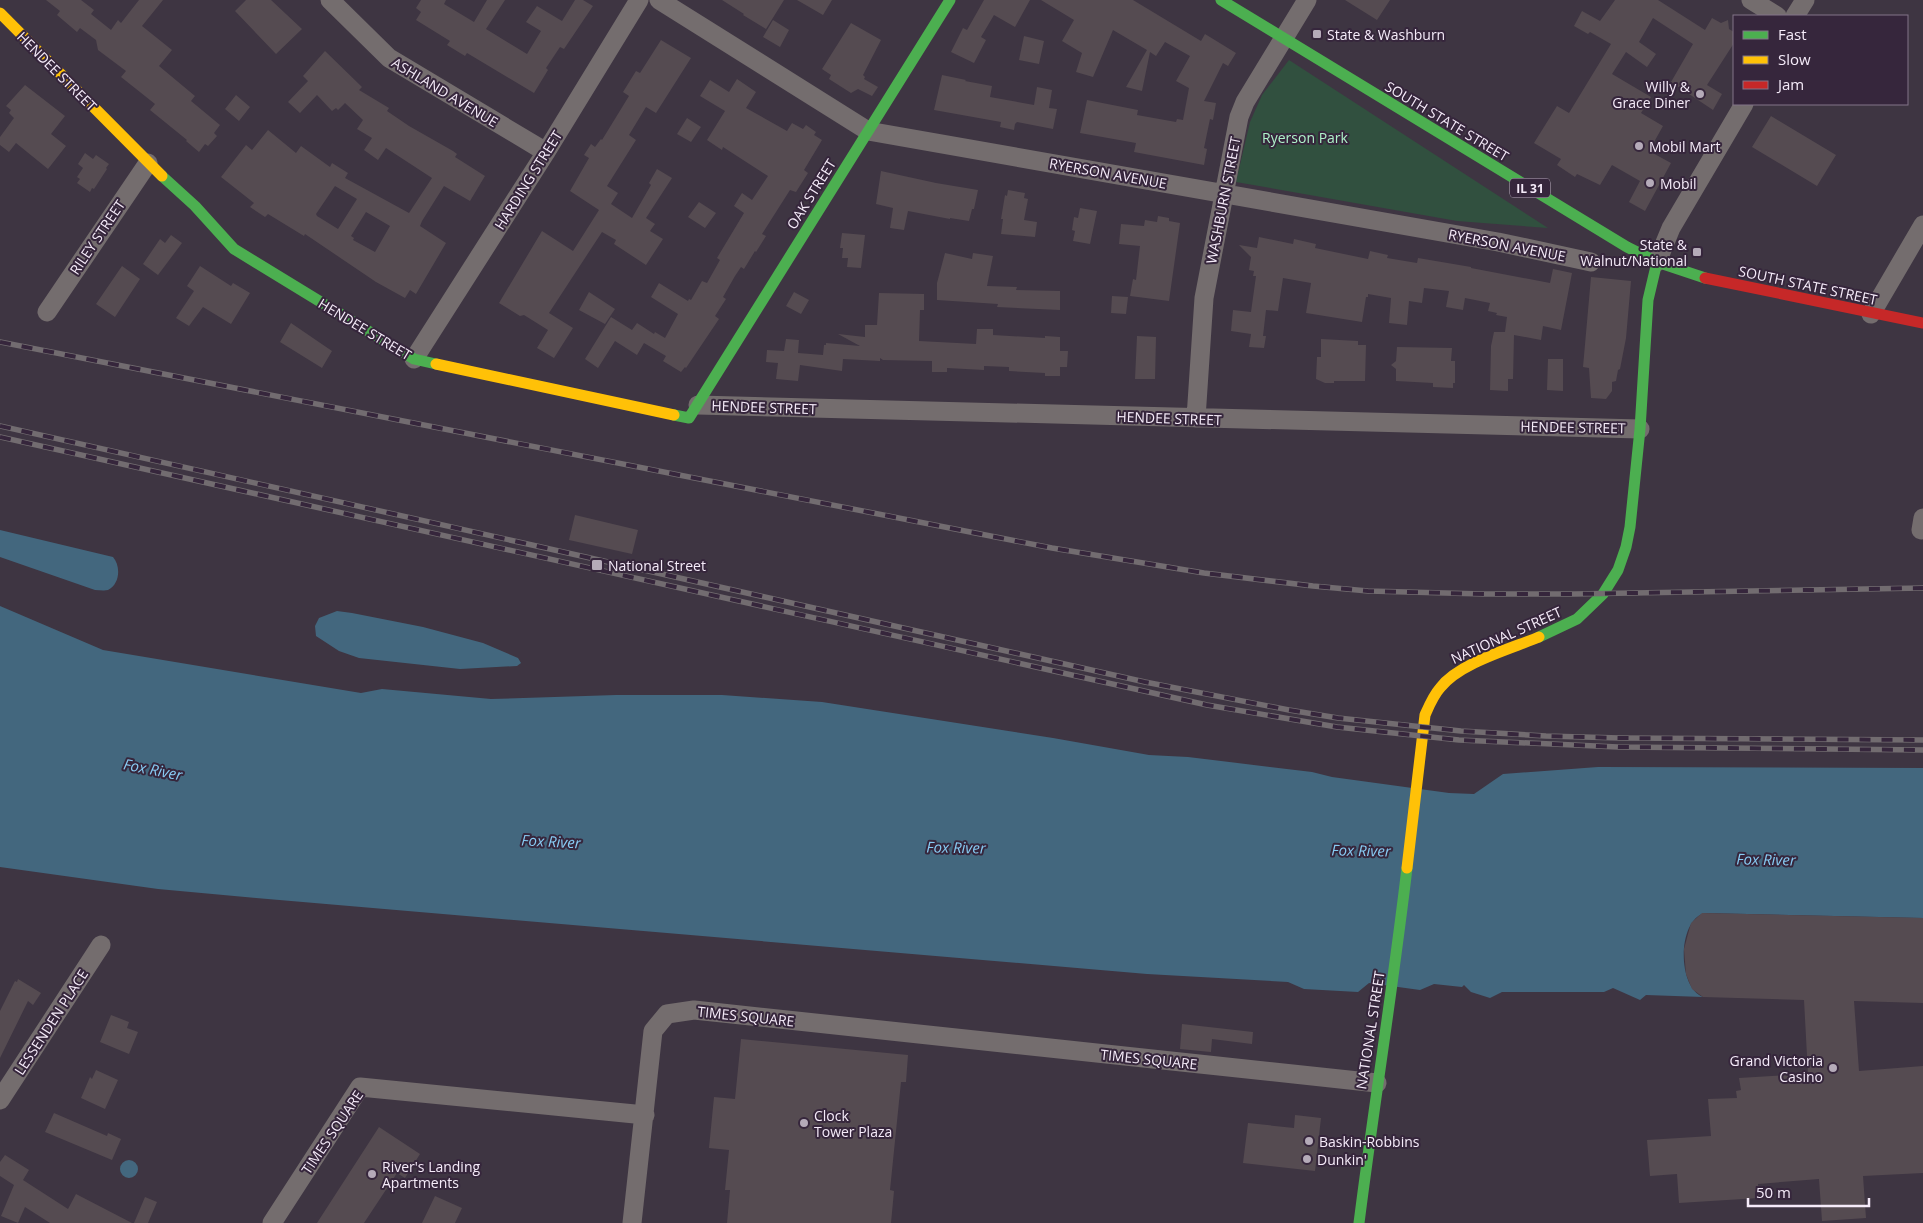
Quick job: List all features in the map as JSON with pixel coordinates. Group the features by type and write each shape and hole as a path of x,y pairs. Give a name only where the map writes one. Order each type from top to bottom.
{"street":[{"name":"ASHLAND AVENUE","path":"330,0 389,58 546,152"},
{"name":"HARDING STREET","path":"414,359 546,152 639,0"},
{"name":"RYERSON AVENUE","path":"659,0 868,131 1498,242 1591,262"},
{"name":"OAK STREET","path":"698,405 950,0"},
{"name":"SOUTH STATE STREET","path":"1221,0 1627,247 1657,262 1701,277 1871,314 1923,323"},
{"name":"WASHBURN STREET","path":"1196,418 1204,298 1239,117 1245,102 1307,0"},
{"path":"1751,0 1775,15"},
{"path":"1796,15 1805,0"},
{"name":"HENDEE STREET","path":"0,13 148,163 195,206 234,249 414,359 690,418 698,405 1640,429"},
{"path":"1657,262 1671,228 1743,105"},
{"name":"RILEY STREET","path":"47,312 148,163"},
{"path":"1871,314 1923,225"},
{"name":"NATIONAL STREET","path":"1359,1223 1377,1083 1392,993 1425,715 1435,692 1448,678 1462,668 1563,627 1577,619 1603,594 1611,583 1620,564 1630,527 1640,429 1648,300 1657,262"},
{"name":"LESSENDEN PLACE","path":"0,1100 101,945"},
{"name":"TIMES SQUARE","path":"272,1223 360,1087 645,1115 653,1031 667,1014 694,1010 1377,1083"},
{"path":"632,1223 645,1115"}],"green space":[{"name":"Ryerson Park","path":"1289,60 1548,228 1457,221 1236,182 1250,122 1262,95"}],"water":[{"path":"0,530 113,557 118,570 115,584 108,590 95,590 0,557"},
{"name":"Fox River","path":"0,606 103,650 361,693 382,689 491,699 616,695 722,695 822,702 1149,755 1188,757 1312,772 1332,777 1449,793 1474,794 1503,774 1598,767 1923,768 1923,918 1705,913 1696,918 1689,928 1685,940 1684,954 1688,981 1694,991 1703,997 1646,995 1640,1000 1613,988 1604,992 1502,992 1490,998 1471,992 1464,985 1462,987 1434,984 1420,990 1369,983 1358,992 1304,989 1288,982 1147,974 158,889 0,867"},
{"path":"337,611 423,627 483,643 518,658 521,663 517,666 460,669 359,658 339,651 316,636 315,626 319,618"},
{"path":"129,1160 135,1163 138,1169 135,1175 129,1178 123,1175 120,1169 123,1163"}],"building":[{"path":"46,0 81,0 94,10 91,14 111,30 118,20 121,23 139,0 163,0 142,26 172,50 159,66 195,96 191,101 220,125 214,133 217,136 208,146 205,144 199,152 150,110 155,104 121,77 126,71 98,50 96,40 80,28 77,32 57,15 60,11"},
{"path":"246,0 271,0 302,29 276,54 235,11"},
{"path":"421,0 446,0 444,4 474,22 487,0 505,0 486,29 527,54 541,31 526,22 537,6 562,21 575,0 583,0 593,6 564,49 560,47 546,68 548,70 534,93 467,53 465,56 447,45 450,41 416,20 421,12 416,8"},
{"path":"722,0 784,0 766,29"},
{"path":"797,0 832,0 823,15"},
{"path":"984,0 1030,0 1015,27 994,15 981,37 986,40 974,63 951,52 963,28 967,30"},
{"path":"1041,0 1133,0 1201,41 1205,34 1236,53 1228,66 1223,63 1204,101 1216,103 1213,120 1210,119 1204,148 1207,149 1204,165 1134,152 1136,143 1080,133 1087,100 1138,110 1137,115 1176,122 1177,119 1183,120 1189,88 1176,81 1190,56 1165,42 1156,56 1150,52 1142,91 1126,87 1147,50 1113,30 1093,77 1076,72 1082,53 1062,41 1074,20"},
{"path":"1345,0 1390,0 1377,20"},
{"path":"1615,0 1658,0 1705,30 1712,18 1721,23 1728,20 1729,29 1733,31 1733,45 1707,85 1722,94 1713,110 1671,82 1693,44 1653,18 1639,42 1656,54 1647,67 1626,52 1612,74 1651,97 1641,113 1663,126 1649,151 1671,163 1645,211 1629,202 1640,181 1612,165 1600,185 1577,174 1575,177 1557,165 1561,159 1534,143 1557,106 1569,113 1611,44 1590,32 1588,34 1574,26 1582,11 1600,21"},
{"path":"773,20 789,30 780,47 763,37"},
{"path":"851,23 881,40 863,75 864,79 878,87 872,96 858,89 851,93 829,79 831,75 822,69"},
{"path":"1024,36 1044,41 1039,64 1019,60"},
{"path":"661,40 691,58 656,113 646,107 629,135 636,140 607,186 618,193 611,204 632,218 651,185 649,183 657,169 672,178 646,218 655,224 650,231 663,239 646,265 614,244 616,240 602,232 549,313 573,328 554,358 537,348 548,330 524,315 520,316 499,303 542,231 573,251 599,210 570,191 589,158 584,155 591,144 595,147 602,140 629,96 623,92 636,71 640,73"},
{"path":"325,51 362,87 359,90 389,108 387,111 409,126 453,151 457,154 455,157 485,176 470,201 444,186 422,221 420,226 446,243 416,294 410,290 405,298 376,282 305,234 304,236 268,214 265,217 250,207 254,203 221,177 246,145 252,150 268,130 296,153 301,146 330,167 332,163 348,173 345,178 409,213 432,178 386,148 378,160 364,150 372,138 357,129 363,120 345,103 338,110 336,108 332,111 317,95 300,113 288,102 308,81 303,76","holes":["335,186 357,199 338,229 316,214","366,212 390,226 375,252 353,240 354,238 351,236"]},
{"path":"942,75 992,86 990,97 1034,105 1037,87 1052,90 1049,108 1057,109 1053,129 1017,122 1014,130 1000,127 1001,122 934,110"},
{"path":"737,79 756,92 746,108 787,131 792,123 803,129 806,125 816,132 814,135 822,140 804,170 808,173 796,192 790,190 762,234 766,236 756,252 744,269 741,267 735,276 723,297 726,299 715,316 719,319 686,368 681,372 663,361 666,356 644,343 637,355 615,341 598,368 585,359 611,317 632,330 637,323 654,334 655,332 665,338 678,314 651,297 659,283 688,301 689,299 691,300 702,281 707,283 720,260 717,258 744,213 734,206 742,193 752,200 768,176 723,147 722,150 707,140 725,111 700,96 710,80 729,92"},
{"path":"25,85 65,116 51,134 66,146 48,169 16,143 9,152 0,145 0,137 14,118 9,113 11,110 6,106"},
{"path":"236,95 250,107 239,121 225,109"},
{"path":"1771,116 1836,155 1817,186 1752,147"},
{"path":"687,118 701,127 691,142 677,134"},
{"path":"85,153 93,159 96,155 109,164 94,189 92,188 90,192 77,183 80,179 77,177 83,168 78,164"},
{"path":"881,171 978,190 969,221 908,211 904,230 890,228 893,208 876,204"},
{"path":"1008,190 1025,193 1024,198 1028,199 1024,220 1037,222 1035,237 1001,234 1003,219 1001,219 1005,195 1007,196"},
{"path":"699,202 716,213 705,228 688,217"},
{"path":"1080,208 1097,211 1090,244 1073,241 1075,231 1072,230 1074,217 1078,218"},
{"path":"1158,216 1180,223 1169,301 1130,296 1133,279 1136,280 1140,246 1119,244 1121,224 1144,226 1145,220 1157,222"},
{"path":"842,233 865,235 861,268 847,267 848,258 842,258 843,248 840,248"},
{"path":"171,235 182,243 158,275 143,264 160,239 165,243"},
{"path":"1259,237 1293,244 1294,239 1316,244 1315,248 1368,259 1370,251 1388,255 1387,258 1417,263 1418,258 1550,283 1553,269 1572,273 1561,330 1543,326 1541,340 1514,335 1513,379 1508,379 1508,391 1490,390 1491,346 1494,332 1505,332 1507,317 1488,311 1490,303 1465,298 1463,310 1446,307 1449,291 1424,288 1422,303 1409,301 1407,325 1389,323 1391,298 1368,294 1362,322 1306,313 1311,283 1283,278 1278,311 1266,310 1263,336 1266,336 1264,348 1249,347 1251,334 1231,331 1233,310 1251,312 1256,276 1253,276 1254,271 1249,270 1251,257 1239,245 1257,248"},
{"path":"945,253 972,259 973,253 993,256 987,286 1017,287 1016,290 1060,291 1060,310 997,307 998,304 937,300 937,283"},
{"path":"122,266 140,279 115,317 96,304"},
{"path":"200,266 231,286 233,283 250,293 231,324 203,307 189,326 176,318 194,291 187,286"},
{"path":"1591,277 1631,281 1626,338 1620,369 1618,370 1616,381 1612,382 1612,391 1606,399 1591,398 1589,368 1583,367"},
{"path":"589,292 615,309 605,324 579,310"},
{"path":"794,292 809,300 801,314 786,306"},
{"path":"879,293 924,294 924,310 920,310 919,341 976,344 977,329 993,329 993,335 1060,337 1060,351 1068,351 1067,367 1060,367 1060,376 1045,376 1045,373 1009,371 1009,367 984,366 984,370 947,368 947,372 932,372 932,361 883,360 880,358 880,361 843,359 842,371 800,365 798,381 776,379 778,363 766,362 767,350 784,351 786,339 799,340 798,353 823,355 826,343 860,346 838,334 865,337 865,325 877,325"},
{"path":"1112,296 1128,297 1126,314 1111,313"},
{"path":"291,323 332,351 322,368 280,342"},
{"path":"1137,336 1156,337 1155,379 1135,379"},
{"path":"1321,339 1358,341 1358,345 1366,345 1365,381 1334,381 1334,383 1325,383 1316,379 1317,357 1321,357"},
{"path":"1397,347 1452,348 1451,361 1455,361 1455,383 1453,383 1453,388 1433,387 1433,383 1396,381 1396,369 1391,365 1396,361"},
{"path":"1548,359 1563,359 1563,391 1547,390"},
{"name":"National Street","path":"575,515 638,530 632,554 569,540"},
{"name":"Grand Victoria Casino","path":"1702,913 1923,918 1923,1003 1854,1001 1859,1071 1923,1066 1923,1173 1863,1176 1866,1218 1822,1221 1819,1179 1758,1184 1759,1198 1679,1203 1677,1174 1650,1176 1647,1140 1711,1136 1708,1099 1737,1098 1736,1091 1741,1090 1739,1078 1808,1074 1804,1000 1703,997 1692,989 1686,974 1684,949 1691,923"},
{"path":"18,979 41,993 33,1005 28,1001 0,1058 0,1011 15,981 17,982"},
{"path":"111,1015 129,1022 127,1028 138,1032 129,1054 100,1042"},
{"path":"1182,1024 1253,1032 1252,1044 1212,1039 1211,1052 1180,1049"},
{"name":"Clock Tower Plaza","path":"741,1039 908,1055 906,1082 901,1082 890,1190 894,1191 891,1223 727,1223 730,1190 725,1190 729,1150 709,1148 714,1097 735,1099"},
{"path":"96,1070 118,1080 105,1109 81,1098 90,1077 92,1079"},
{"path":"54,1113 107,1136 108,1133 121,1139 112,1160 45,1132"},
{"path":"1295,1115 1321,1118 1315,1171 1243,1163 1248,1123 1294,1128"},
{"name":"River's Landing Apartments","path":"379,1127 420,1154 405,1178 397,1173 364,1223 317,1223"},
{"path":"5,1155 29,1170 23,1180 68,1209 76,1194 132,1223 50,1223 25,1207 18,1223 1,1216 14,1185 0,1176 0,1162"},
{"name":"River's Landing Apartments","path":"435,1196 462,1208 455,1223 422,1223"},
{"path":"145,1197 157,1202 148,1223 134,1223"}],"railway":[{"path":"0,342 1052,548 1204,573 1368,591 1484,594 1923,588"},
{"path":"0,426 1145,682 1289,710 1338,718 1461,731 1546,736 1923,740"},
{"path":"0,437 1207,705 1337,727 1459,740 1618,747 1923,750"}],"traffic: fast":[{"path":"674,415 689,418 950,0"},
{"path":"1221,0 1627,247 1657,262 1705,278"},
{"path":"162,176 195,206 234,249 414,359 436,364"},
{"path":"1539,637 1577,619 1603,594 1618,570 1626,547 1630,527 1640,429 1648,300 1657,262"},
{"path":"1359,1223 1407,868"}],"traffic: slow":[{"path":"0,13 162,176"},
{"path":"436,364 674,415"},
{"path":"1407,868 1425,715 1433,698 1440,688 1459,671 1539,637"}],"traffic: jam":[{"path":"1705,278 1923,323"}],"place":[{"name":"State & Washburn","path":"1317,34"},
{"name":"Willy & Grace Diner","path":"1700,94"},
{"name":"Mobil Mart","path":"1639,146"},
{"name":"Mobil","path":"1650,183"},
{"name":"State & Walnut/National","path":"1697,252"},
{"name":"National Street","path":"597,565"},
{"name":"Grand Victoria Casino","path":"1833,1068"},
{"name":"Clock Tower Plaza","path":"804,1123"},
{"name":"Baskin-Robbins","path":"1309,1141"},
{"name":"Dunkin'","path":"1307,1159"},
{"name":"River's Landing Apartments","path":"372,1174"}]}
